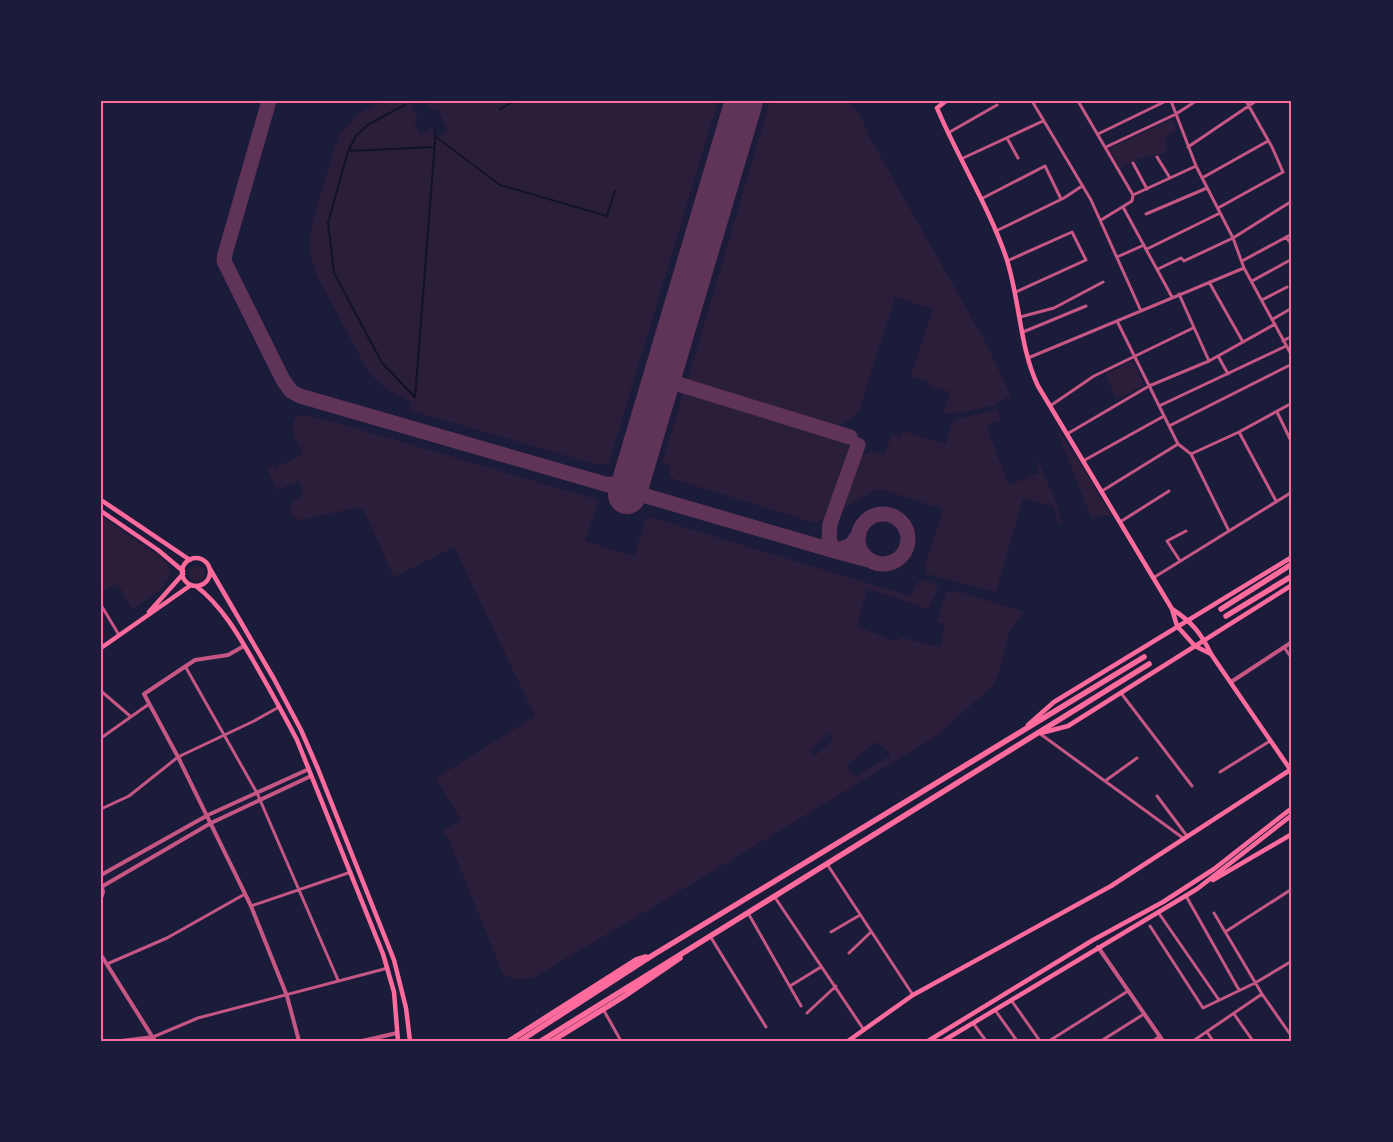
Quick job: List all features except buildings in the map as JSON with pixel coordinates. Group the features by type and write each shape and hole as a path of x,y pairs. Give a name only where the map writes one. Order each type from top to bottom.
{"highway":[{"path":"1221,609 1292,564"},
{"path":"1226,616 1292,576"},
{"path":"520,1041 653,955 1144,657"},
{"path":"540,1041 1149,664"},
{"path":"552,1041 669,966 702,940"},
{"path":"509,1041 636,960 653,955"}],"main road":[{"path":"934,101 996,231 1007,261 1016,292 1030,371 1172,609 1177,626 1195,646 1211,654"},
{"path":"936,108 946,101"},
{"path":"101,500 190,560"},
{"path":"101,511 158,550 183,572 187,582 215,602 280,706 297,740 352,872 388,968 394,992 398,1041"},
{"path":"1015,736 1054,702 1292,556"},
{"path":"144,619 183,572 185,564 190,560 198,558 204,560 274,679 301,730 318,769 394,960 406,1008 410,1041"},
{"path":"101,648 193,585 207,581 210,570"},
{"path":"1039,733 1068,726 1292,586"},
{"path":"848,1041 913,996 1111,886 1291,771 1211,654 1204,640 1188,620 1172,609"},
{"path":"266,684 274,679"},
{"path":"310,772 318,769"},
{"path":"928,1041 1093,940 1178,892 1214,869 1292,808"},
{"path":"1197,889 1292,815"},
{"path":"943,1041 952,1038 994,1009 1292,834"},
{"path":"352,872 359,869"}],"street":[{"path":"1032,101 1101,220 1141,311"},
{"path":"1078,101 1133,195 1132,201 1101,220"},
{"path":"1098,134 1166,101"},
{"path":"1172,101 1196,166 1233,238 1244,268 1292,356"},
{"path":"1106,147 1176,114 1196,101"},
{"path":"1218,208 1283,172 1246,101"},
{"path":"1188,147 1256,101"},
{"path":"948,133 997,105"},
{"path":"961,160 1044,121"},
{"path":"1008,138 1018,158"},
{"path":"1202,178 1268,141"},
{"path":"1157,157 1170,178"},
{"path":"1133,162 1147,188"},
{"path":"980,199 1045,166 1062,199"},
{"path":"1133,195 1196,166"},
{"path":"996,231 1062,199 1082,186"},
{"path":"1146,214 1207,188"},
{"path":"1158,269 1181,258 1184,261 1233,238 1292,201"},
{"path":"1123,207 1172,297"},
{"path":"1147,249 1220,213"},
{"path":"1007,261 1072,232 1086,260 1016,292"},
{"path":"1242,261 1292,234"},
{"path":"1286,237 1292,245"},
{"path":"1117,257 1144,245"},
{"path":"1252,281 1292,259"},
{"path":"1028,358 1244,268"},
{"path":"1020,317 1054,308 1103,282"},
{"path":"1209,282 1244,342"},
{"path":"1262,300 1287,287"},
{"path":"1179,294 1209,361"},
{"path":"1023,332 1086,306"},
{"path":"1273,319 1292,308"},
{"path":"1117,321 1178,444 1191,454 1230,531"},
{"path":"1067,434 1149,386 1209,361 1275,324"},
{"path":"1050,406 1094,376 1193,328"},
{"path":"1283,341 1292,336"},
{"path":"1159,406 1286,346"},
{"path":"1218,356 1228,374"},
{"path":"1169,426 1292,364"},
{"path":"1191,454 1239,432 1292,403"},
{"path":"1277,412 1292,443"},
{"path":"1083,461 1164,416"},
{"path":"1239,432 1276,501"},
{"path":"1102,492 1178,444"},
{"path":"1120,522 1169,491"},
{"path":"1153,578 1292,492"},
{"path":"1180,561 1168,541 1186,531"},
{"path":"101,605 118,635"},
{"path":"1231,682 1292,642"},
{"path":"244,646 228,655 194,660 144,694 208,815 251,906 287,996 299,1041"},
{"path":"1284,647 1292,659"},
{"path":"185,666 257,793 338,980"},
{"path":"101,691 130,716"},
{"path":"1120,693 1192,786"},
{"path":"101,738 130,716 150,704"},
{"path":"101,809 129,796 178,757 280,706"},
{"path":"1039,733 1185,837"},
{"path":"1220,772 1270,741"},
{"path":"1105,781 1137,758"},
{"path":"101,875 208,815 310,772"},
{"path":"101,898 103,892 102,884 211,823 260,800 310,772"},
{"path":"1157,796 1185,837"},
{"path":"827,863 913,996"},
{"path":"251,906 352,872"},
{"path":"1225,932 1292,889"},
{"path":"107,964 167,938 245,894"},
{"path":"774,896 864,1030"},
{"path":"1186,896 1240,990"},
{"path":"748,912 801,1006"},
{"path":"1158,912 1219,1000"},
{"path":"1214,913 1255,983 1292,1037"},
{"path":"831,932 860,915"},
{"path":"1150,926 1203,1008 1255,983 1292,961"},
{"path":"849,953 871,932"},
{"path":"710,936 766,1027"},
{"path":"1098,947 1163,1041"},
{"path":"101,955 154,1039"},
{"path":"790,986 821,967"},
{"path":"121,1041 154,1039 198,1018 388,968"},
{"path":"807,1013 836,986"},
{"path":"1049,1041 1128,991"},
{"path":"1193,1041 1262,994"},
{"path":"1011,1000 1040,1041"},
{"path":"603,1009 621,1041"},
{"path":"994,1009 1016,1041"},
{"path":"1101,1041 1144,1014"},
{"path":"1234,1014 1253,1041"},
{"path":"973,1022 986,1041"},
{"path":"1207,1032 1213,1041"},
{"path":"362,1041 397,1033"},
{"path":"1153,1041 1160,1036"}],"shaded area":[{"path":"382,101 410,101 418,120 414,123 421,134 432,128 438,137 448,131 438,110 430,108 425,101 718,101 609,463 598,465 409,410 411,402 386,389 369,373 316,274 311,257 310,241 312,223 340,134 357,115"},
{"path":"770,101 847,101 859,113 870,138 986,343 1011,396 998,402 997,405 958,413 943,413 950,392 929,386 930,382 911,376 933,309 895,297 859,411 840,425 825,427 692,385 688,379"},
{"path":"1173,119 1177,131 1165,136 1167,143 1166,152 1139,159 1120,168 1108,149"},
{"path":"1133,361 1144,385 1117,400 1105,374"},
{"path":"691,391 846,442 849,445 825,518 815,523 676,480 670,476 670,465 662,463 683,394"},
{"path":"997,410 1002,420 986,426 1009,485 1040,472 1035,460 1038,461 1056,502 1061,523 1058,525 1054,507 1023,498 996,592 927,574 925,565 943,509 883,490 876,490 844,508 843,505 858,459 867,453 885,453 892,434 901,436 903,431 945,444 954,420"},
{"path":"304,415 341,424 599,500 585,541 634,556 647,516 910,596 917,583 921,580 934,583 938,589 928,609 867,589 857,626 897,642 900,637 940,647 945,624 937,622 946,592 958,591 1024,612 1009,633 1000,670 993,685 938,735 533,978 513,979 503,974 448,838 443,831 461,820 436,778 535,716 454,547 394,577 364,511 359,507 301,520 293,517 289,510 294,501 304,495 299,481 277,490 267,468 273,464 275,468 303,454 293,431 294,421 297,416","holes":["829,733 834,739 815,756 810,750","877,742 891,755 855,777 846,765"]},
{"path":"1056,428 1077,458 1112,516 1091,517"},
{"path":"101,516 162,558 169,567 170,574 163,586 132,610 118,584 101,592"},
{"path":"197,566 203,568 205,574 203,580 197,582 191,580 189,574 191,568"}],"waterway":[{"path":"500,109 515,101"},
{"path":"405,105 369,124 356,136 348,151 435,147"},
{"path":"348,151 328,223 334,273 382,363 415,397 435,131"},
{"path":"436,137 500,185 607,216 615,191"}],"taxiway":[{"path":"269,101 224,261 283,380 291,391 300,396 605,484"},
{"path":"666,363 671,376 678,384 850,437"},
{"path":"835,551 829,540 830,524 858,445"},
{"path":"644,494 634,485 633,479 636,464 624,480 616,484 605,484 835,551"},
{"path":"883,514 892,516 903,525 908,539 906,548 897,559 883,564 874,562 863,553 858,539 860,530 869,519 883,514"},
{"path":"859,534 851,545 835,551 872,561"}],"runway":[{"path":"627,495 744,101"}]}
